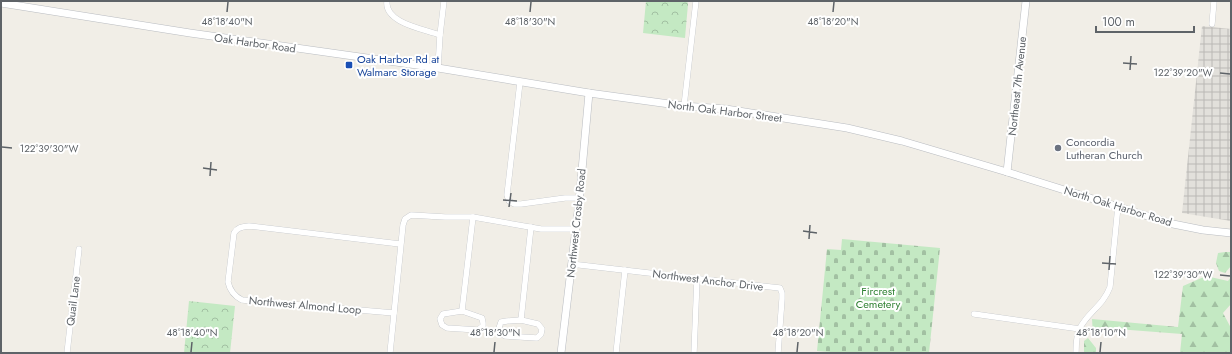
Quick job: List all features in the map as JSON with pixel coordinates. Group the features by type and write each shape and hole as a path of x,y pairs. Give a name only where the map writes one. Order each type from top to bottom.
{"street":[{"path":"387,1 389,11 396,20 440,35"},
{"path":"438,68 444,1"},
{"path":"684,106 696,1"},
{"name":"Northeast 7th Avenue","path":"1007,172 1026,1"},
{"path":"1212,24 1214,1"},
{"name":"Oak Harbor Road","path":"1,2 190,33 438,68"},
{"name":"North Oak Harbor Street","path":"438,68 589,93 684,106 726,109 847,128 902,141 1007,172"},
{"path":"520,82 507,195 509,201 514,204 521,204 565,198 579,198"},
{"name":"Northwest Crosby Road","path":"561,353 579,198 589,93"},
{"name":"North Oak Harbor Road","path":"1007,172 1173,224 1203,230 1231,233"},
{"path":"1076,353 1076,344 1080,328 1087,317 1106,297 1110,287 1118,206"},
{"path":"390,353 400,244 405,219 411,215 473,217 541,229 575,229"},
{"path":"462,311 473,217"},
{"name":"Northwest Almond Loop","path":"394,313 242,300 235,296 230,289 228,282 232,240 237,229 242,227 249,226 400,244"},
{"path":"521,320 531,227"},
{"name":"Quail Lane","path":"67,353 79,249"},
{"name":"Northwest Anchor Drive","path":"571,264 780,288 782,299 778,353"},
{"path":"616,353 625,270"},
{"path":"694,353 696,279"},
{"path":"462,311 482,318 483,323 481,328 478,330 447,328 442,325 440,319 443,314 462,311"},
{"path":"974,314 1080,328"},
{"path":"521,320 538,324 542,329 541,334 537,338 505,336 500,333 499,328 501,322 521,320"}],"shaded area":[{"path":"1202,26 1231,29 1231,221 1182,213"}],"green space":[{"path":"646,1 687,1 685,38 643,33"},
{"name":"Fircrest Cemetery","path":"842,239 940,248 929,353 843,353 817,351 827,249 841,250"},
{"path":"1231,252 1231,266 1225,273 1219,271 1216,263 1218,253"},
{"path":"1206,276 1228,281 1231,277 1231,304 1223,313 1231,328 1231,353 1180,353 1182,334 1104,328 1101,329 1099,335 1093,334 1092,319 1178,327 1183,286"},
{"path":"189,301 235,306 230,353 184,353"},
{"path":"1088,338 1096,348 1096,353 1084,353 1084,341"}],"place":[{"name":"Oak Harbor Rd at Walmarc Storage","path":"349,65"},
{"name":"Concordia Lutheran Church","path":"1058,148"}]}
